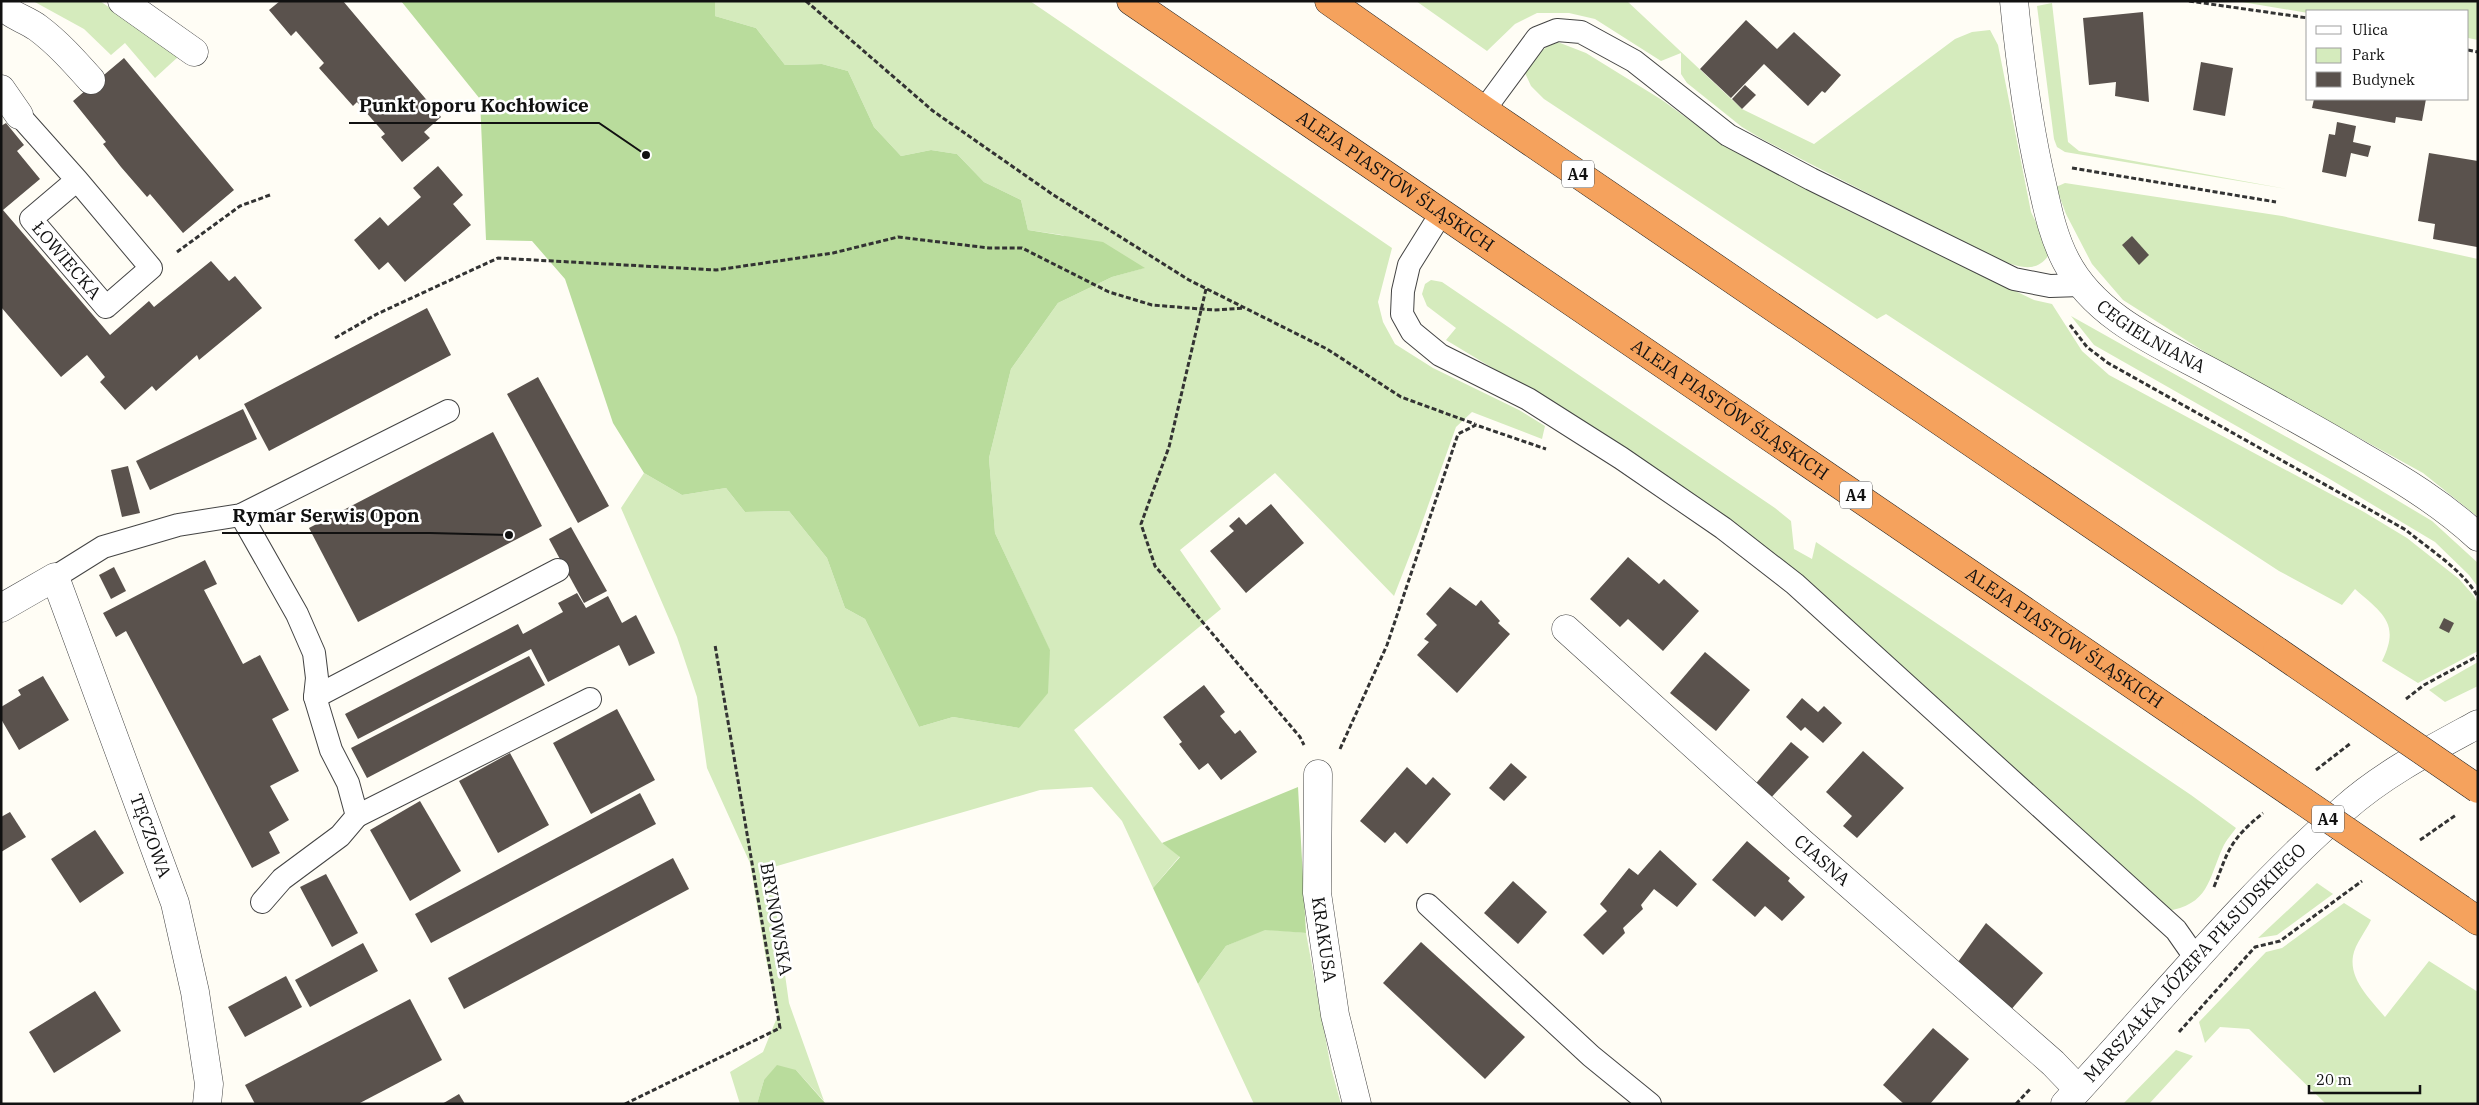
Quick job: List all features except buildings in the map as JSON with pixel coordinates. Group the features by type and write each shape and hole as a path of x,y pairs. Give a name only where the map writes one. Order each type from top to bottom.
{"highway":[{"name":"ALEJA PIASTÓW ŚLĄSKICH","path":"1131,1 2469,915"},
{"name":"A4","path":"1329,1 1484,110 2478,789"}],"street":[{"path":"122,1 194,52"},
{"name":"CEGIELNIANA","path":"2014,1 2018,53 2037,162 2053,232 2066,261 2081,285 2095,301 2134,330 2310,426 2425,494 2478,537"},
{"path":"3,10 37,26 63,48 91,80"},
{"path":"1,89 19,115"},
{"path":"1,608 55,577"},
{"name":"TĘCZOWA","path":"55,577 176,903 196,992 209,1084 207,1104"},
{"name":"CIASNA","path":"1566,629 1808,848 2053,1064 2071,1097"},
{"name":"MARSZAŁKA JÓZEFA PIŁSUDSKIEGO","path":"2071,1097 2245,906 2345,808 2410,762 2478,724"},
{"name":"KRAKUSA","path":"1318,774 1317,893 1335,1015 1357,1104"}],"lane":[{"path":"1484,110 1537,38 1557,30 1581,32 1634,60 1728,135 1811,179 2014,279 2050,286 2081,285"},
{"path":"19,115 152,268"},
{"name":"ŁOWIECKA","path":"77,180 31,219 106,307 152,268"},
{"path":"1442,212 1409,265 1403,292 1402,314 1412,332 1440,355 1528,399 1621,458 1723,528 1795,584 2176,930 2197,960"},
{"path":"55,577 103,547 178,526 242,515 448,411"},
{"path":"242,515 297,614 314,653 317,678 315,697 331,750 348,783 356,816"},
{"path":"315,697 558,570"},
{"path":"262,902 282,879 340,836 356,816 590,699"},
{"path":"1428,905 1590,1056 1650,1104"}],"path":[{"path":"806,1 933,111 1052,194 1206,289 1327,349 1401,397 1534,446 1551,450"},
{"path":"2189,1 2306,18"},
{"path":"2037,162 2276,202"},
{"path":"152,268 166,260 240,206 270,195"},
{"path":"335,338 377,314 498,258 716,270 833,253 898,236 989,248 1022,248 1109,292 1152,305 1201,309 1244,308"},
{"path":"2050,286 2072,328 2087,347 2108,363 2406,530 2445,562 2474,590 2478,597"},
{"path":"1206,289 1169,447 1141,524 1154,566 1300,737 1318,774 1335,759 1387,645 1458,434 1476,425"},
{"name":"BRYNOWSKA","path":"625,1104 780,1028 715,645"},
{"path":"2416,844 2462,811"},
{"path":"2173,1038 2255,947 2280,941 2369,877"}],"green space":[{"path":"33,1 100,1 179,56 155,78 125,43 111,55 84,29"},
{"path":"401,1 715,1 715,16 756,28 785,65 822,64 848,71 874,127 901,156 931,150 957,154 984,182 1021,200 1028,230 1103,242 1145,268 1112,277 1058,303 1011,369 989,458 995,533 1050,650 1048,693 1019,728 953,717 919,727 865,619 845,608 827,558 789,511 745,512 726,488 682,495 644,473 613,423 565,279 532,241 486,240 480,99"},
{"path":"715,1 1030,1 1392,248 1378,302 1383,322 1395,344 1433,368 1519,410 1545,426 1542,439 1472,412 1456,427 1394,596 1275,473 1180,550 1221,609 1074,730 1162,843 1180,856 1153,888 1122,821 1092,787 1040,790 770,868 789,1003 824,1101 796,1070 764,1080 757,1104 740,1104 730,1072 763,1052 778,1015 766,959 750,863 707,768 697,697 677,637 621,508 644,473 682,495 726,488 745,512 789,511 827,558 845,608 865,619 919,727 953,717 1019,728 1050,651 995,533 989,458 1011,369 1058,303 1112,277 1144,268 1062,235 1028,230 1021,200 984,182 957,154 931,150 901,156 874,127 848,71 822,64 785,65 756,28 715,16"},
{"path":"1416,1 1627,1 1742,109 1814,144 1955,39 1972,32 1990,30 1998,45 2031,212 2046,243 2048,256 2043,262 2032,267 2000,261 1762,139 1742,127 1687,83 1681,74 1681,53 1661,61 1595,19 1569,13 1537,13 1515,24 1487,51"},
{"path":"2236,1 2478,1 2478,40 2469,38 2469,10 2306,10 2306,13"},
{"path":"2052,3 2068,142 2079,151 2287,189 2065,152 2057,147 2054,139 2037,6"},
{"path":"1555,41 1586,53 1662,100 1714,138 1838,206 2034,300 2052,304 2082,351 2109,375 2364,512 2407,538 2459,579 2474,596 2478,604 2478,651 2418,683 2382,661 2390,637 2386,620 2355,589 2342,605 2279,571 1886,314 1877,319 1544,99 1531,86 1525,73 1537,54"},
{"path":"2065,183 2282,216 2478,259 2478,517 2423,473 2211,356 2123,300 2092,264 2066,214 2056,187"},
{"path":"1431,280 1442,282 1775,508 1791,521 1794,549 1812,559 1816,542 2191,795 2236,828 2224,844 2210,880 2199,897 2180,908 2166,911 2005,760 1800,574 1532,392 1446,340 1456,328 1427,306 1422,294 1425,284"},
{"path":"2071,316 2360,478 2432,521 2478,563 2478,587 2469,575 2435,542 2328,478 2094,345"},
{"path":"2478,662 2478,686 2445,702 2429,690"},
{"path":"1298,787 1306,933 1265,930 1226,946 1198,984 1153,888 1180,857 1162,843"},
{"path":"2317,883 2333,894 2277,935 2258,938"},
{"path":"2344,903 2371,920 2353,956 2354,973 2362,989 2385,1017 2429,961 2478,992 2478,1104 2326,1104 2249,1029 2220,1027 2205,1043 2199,1022 2266,952 2282,948"},
{"path":"1265,929 1306,933 1331,1068 1341,1104 1254,1104 1198,984 1226,946"},
{"path":"2176,1050 2193,1056 2149,1104 2123,1104"},
{"path":"777,1065 796,1070 826,1104 757,1104 764,1080"}],"place":[{"name":"Punkt oporu Kochłowice","path":"646,155"},
{"name":"Rymar Serwis Opon","path":"509,535"}]}
